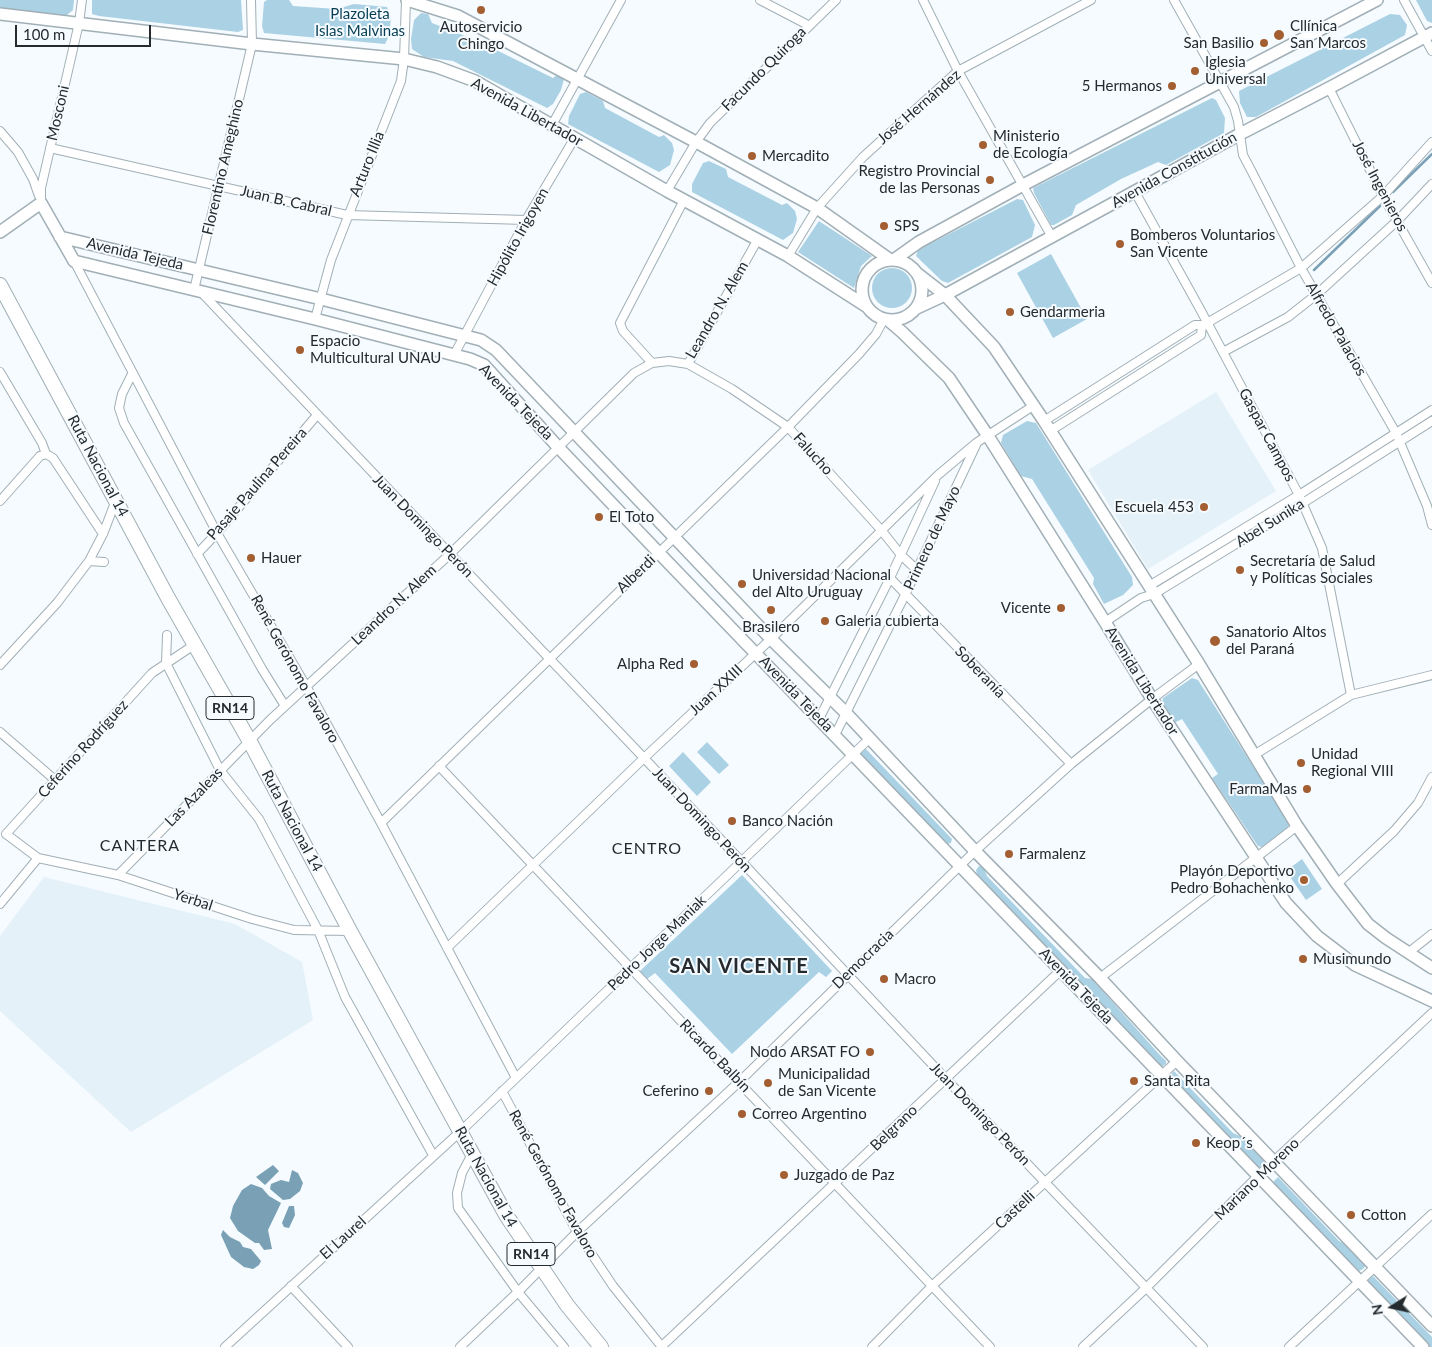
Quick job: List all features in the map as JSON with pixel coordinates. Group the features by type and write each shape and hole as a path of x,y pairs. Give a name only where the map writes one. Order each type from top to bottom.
{"highway":[{"name":"Ruta Nacional 14","path":"0,285 194,645 249,740 350,930 461,1130 506,1216 567,1305 601,1347"}],"main road":[{"path":"407,0 458,16 696,142 816,208 892,259 904,262 945,295 994,347 1044,421 1199,664 1297,826 1337,884 1368,924 1432,968"},
{"path":"918,274 922,285 922,297 917,308 905,317 886,319 874,314 866,306 862,296 862,286 865,276 879,262 892,259 919,242 1022,186 1377,0"},
{"name":"Avenida Libertador","path":"0,14 252,44 404,59 437,67 475,81 574,139 788,256 866,306"},
{"name":"Avenida Constitución","path":"917,308 945,295 1240,134 1428,35"},
{"path":"0,232 41,203"},
{"name":"Avenida Tejeda","path":"41,203 74,261 315,319 470,359 484,365 558,447 658,552 1423,1347"},
{"name":"Avenida Tejeda","path":"60,236 321,298 481,340 496,350 574,434 771,639 831,697 975,850 1100,978 1177,1061 1432,1326"},
{"name":"Avenida Libertador","path":"886,319 949,378 988,436 1152,699 1286,903 1317,936 1355,964 1432,1001"}],"street":[{"name":"Mosconi","path":"41,203 41,188 79,24 82,0"},
{"name":"Florentino Ameghino","path":"198,291 199,269 252,44 251,0"},
{"name":"Arturo Illia","path":"315,319 331,260 347,215 400,81 404,59 407,0"},
{"path":"552,125 620,0"},
{"path":"760,0 808,25"},
{"name":"Facundo Quiroga","path":"668,191 696,142 710,123 808,25 836,0"},
{"path":"923,0 958,71 1052,237"},
{"name":"José Hernández","path":"788,256 816,208 863,157 958,71 1078,3 1091,0"},
{"name":"Alfredo Palacios","path":"1174,0 1234,108 1243,155 1301,268 1400,442 1427,506 1432,526"},
{"path":"1404,0 1428,35 1432,51"},
{"name":"José Ingenieros","path":"1329,88 1383,196 1432,283"},
{"path":"0,131 18,152 32,179 41,203"},
{"name":"Hipólito Irigoyen","path":"454,355 526,220 574,139"},
{"path":"1044,421 1194,324 1205,324 1301,268 1383,196 1432,142"},
{"name":"Juan B. Cabral","path":"50,148 347,215 526,220"},
{"path":"1222,352 1288,317 1316,295 1398,220 1432,184"},
{"name":"Gaspar Campos","path":"1135,192 1303,503 1322,548 1351,695"},
{"path":"574,434 634,373 652,363 623,331 620,323 684,200"},
{"name":"Leandro N. Alem","path":"652,363 669,361 688,364 758,239"},
{"name":"René Gerónomo Favaloro","path":"74,261 217,532 306,686 516,1078"},
{"name":"Juan Domingo Perón","path":"198,291 1202,1347"},
{"name":"Alberdi","path":"381,823 788,427 859,354 886,319"},
{"path":"1050,431 1201,335 1205,324"},
{"name":"Falucho","path":"688,364 732,389 788,427 882,531 901,555 917,570"},
{"path":"0,372 42,443 46,454 53,458 103,534"},
{"path":"132,374 122,394 118,408 124,423 285,706"},
{"name":"Juan XXIII","path":"447,948 644,758 771,639 938,475 976,443 1034,406"},
{"name":"Abel Sunika","path":"1105,622 1151,590 1432,410"},
{"name":"Pasaje Paulina Pereira","path":"198,554 317,415"},
{"name":"Abel Sunika","path":"1151,590 1303,503 1432,421"},
{"name":"Leandro N. Alem","path":"249,740 450,554 558,447 574,434"},
{"name":"Primero de Mayo","path":"835,735 905,595 976,443"},
{"path":"0,500 40,456 46,454"},
{"name":"Primero de Mayo","path":"819,719 890,578 938,475"},
{"path":"0,665 57,603 89,561 103,534 116,500"},
{"path":"89,561 104,562"},
{"name":"Soberanía","path":"890,578 1071,764"},
{"path":"167,635 166,663 220,770 259,819 318,930 345,997 433,1156"},
{"name":"Ceferino Rodríguez","path":"38,858 3,831 55,780 152,673 194,645"},
{"name":"Democracia","path":"460,1347 577,1232 739,1082 975,850 1071,764 1199,664"},
{"path":"1254,755 1351,695 1432,675"},
{"path":"0,732 55,780"},
{"name":"Pedro Jorge Maniak","path":"461,1130 870,738"},
{"name":"Las Azaleas","path":"118,875 249,740"},
{"name":"Ricardo Balbín","path":"439,766 990,1347"},
{"path":"1337,884 1394,830 1418,803 1432,777"},
{"path":"1100,978 1297,826"},
{"path":"0,904 38,858"},
{"name":"Yerbal","path":"38,858 118,875 252,919 294,930 350,930"},
{"path":"1408,953 1432,934"},
{"name":"Belgrano","path":"661,1347 1061,970"},
{"name":"Mariano Moreno","path":"1084,1347 1258,1176 1432,1013"},
{"name":"Castelli","path":"872,1347 933,1285 1177,1061"},
{"name":"René Gerónomo Favaloro","path":"502,1091 577,1232 613,1286 661,1347"},
{"name":"El Laurel","path":"225,1347 461,1130"},
{"path":"472,1154 462,1173 457,1193 458,1208 518,1292 564,1347"},
{"path":"1290,1347 1432,1214"},
{"path":"291,1286 348,1347"}],"shaded area":[{"path":"1216,392 1276,491 1148,569 1088,470"},
{"path":"44,877 235,924 302,962 313,1020 131,1132 0,1011 0,936"},
{"path":"273,1165 279,1171 265,1185 256,1177"},
{"path":"292,1170 298,1173 303,1183 300,1191 290,1199 283,1200 270,1189 271,1184 281,1180 289,1182"},
{"path":"251,1184 262,1188 269,1196 281,1203 268,1230 272,1249 264,1250 259,1243 255,1243 238,1231 230,1218 233,1206 242,1190"},
{"path":"289,1206 294,1206 295,1215 289,1228 284,1227 282,1223"},
{"path":"223,1230 230,1237 240,1242 243,1247 251,1249 261,1261 259,1265 253,1269 244,1267 231,1257 221,1235"}],"green space":[{"path":"0,0 74,0 73,10 67,15 59,16 0,9"},
{"path":"92,0 241,0 243,30 238,32 99,16 92,14"},
{"name":"Plazoleta Islas Malvinas","path":"267,0 289,0 293,6 337,9 354,4 387,7 391,17 389,36 385,44 264,33 262,26 264,2"},
{"path":"1416,0 1432,0 1432,23 1427,21"},
{"path":"421,13 428,14 432,23 480,42 553,78 557,75 564,79 561,90 553,104 547,108 453,61 424,57 412,49 411,39 414,20"},
{"path":"1390,14 1400,15 1407,25 1405,35 1256,117 1247,117 1240,103 1239,91"},
{"path":"586,92 603,101 605,108 659,137 664,135 672,143 674,150 670,165 659,172 568,124 569,116 580,94"},
{"path":"1212,98 1216,100 1225,118 1224,133 1166,165 1158,162 1121,179 1076,205 1072,215 1051,225 1033,188"},
{"path":"709,161 726,169 728,177 782,205 787,203 795,211 797,219 793,233 783,240 692,192 692,184 703,163"},
{"path":"1017,199 1023,200 1035,225 1032,237 948,283 942,281 916,256 918,250"},
{"path":"819,221 872,256 861,266 854,288 798,252"},
{"path":"1051,254 1087,319 1053,338 1017,273"},
{"path":"896,268 903,271 909,277 912,288 911,296 903,305 896,308 888,308 881,305 873,296 872,284 875,277 884,269"},
{"path":"1027,421 1036,423 1132,577 1133,585 1123,595 1104,604 1093,584 1094,578 1032,479 1021,476 1001,443 1003,435"},
{"path":"1192,678 1198,680 1289,823 1288,828 1262,847 1258,846 1212,778 1218,774 1182,719 1174,723 1162,705 1163,698"},
{"path":"707,742 729,765 719,774 697,752"},
{"path":"866,749 952,839 951,843 947,844 861,754 861,751"},
{"path":"683,752 711,782 697,796 669,766"},
{"name":"Playón Deportivo Pedro Bohachenko","path":"1302,859 1322,889 1306,900 1286,871"},
{"path":"979,866 984,868 987,876 1085,978 1092,979 1166,1061 1166,1064 1159,1066 977,875 976,870"},
{"path":"742,875 832,971 826,977 819,972 732,1054 655,973 647,979 640,971"},
{"path":"1174,1071 1233,1133 1240,1136 1254,1150 1265,1162 1262,1166 1257,1168 1168,1077"},
{"path":"1278,1177 1339,1241 1347,1245 1366,1265 1363,1269 1359,1271 1272,1183"},
{"path":"1373,1276 1432,1337 1432,1347 1368,1282 1369,1278"}],"waterway":[{"path":"1393,192 1432,154"},
{"path":"1314,270 1380,206"}],"place":[{"name":"Autoservicio Chingo","path":"481,10"},
{"name":"Cllínica San Marcos","path":"1279,35"},
{"name":"San Basilio","path":"1264,43"},
{"name":"Iglesia Universal","path":"1195,71"},
{"name":"5 Hermanos","path":"1172,86"},
{"name":"Ministerio de Ecología","path":"983,145"},
{"name":"Mercadito","path":"752,156"},
{"name":"Registro Provincial de las Personas","path":"990,180"},
{"name":"SPS","path":"884,226"},
{"name":"Bomberos Voluntarios San Vicente","path":"1120,244"},
{"name":"Gendarmeria","path":"1010,312"},
{"name":"Espacio Multicultural UNAU","path":"300,350"},
{"name":"Escuela 453","path":"1204,507"},
{"name":"El Toto","path":"599,517"},
{"name":"Hauer","path":"251,558"},
{"name":"Secretaría de Salud y Políticas Sociales","path":"1240,570"},
{"name":"Universidad Nacional del Alto Uruguay","path":"742,584"},
{"name":"Vicente","path":"1061,608"},
{"name":"Brasilero","path":"771,610"},
{"name":"Galeria cubierta","path":"825,621"},
{"name":"Sanatorio Altos del Paraná","path":"1215,641"},
{"name":"Alpha Red","path":"694,664"},
{"name":"Unidad Regional VIII","path":"1301,763"},
{"name":"FarmaMas","path":"1307,789"},
{"name":"Banco Nación","path":"732,821"},
{"name":"Farmalenz","path":"1009,854"},
{"name":"Playón Deportivo Pedro Bohachenko","path":"1304,880"},
{"name":"Musimundo","path":"1303,959"},
{"name":"Macro","path":"884,979"},
{"name":"Nodo ARSAT FO","path":"870,1052"},
{"name":"Santa Rita","path":"1134,1081"},
{"name":"Municipalidad de San Vicente","path":"768,1083"},
{"name":"Ceferino","path":"709,1091"},
{"name":"Correo Argentino","path":"742,1114"},
{"name":"Keop´s","path":"1196,1143"},
{"name":"Juzgado de Paz","path":"784,1175"},
{"name":"Cotton","path":"1351,1215"}],"district":[{"name":"CANTERA","path":"140,846"},
{"name":"CENTRO","path":"647,849"},
{"name":"SAN VICENTE","path":"739,967"}]}
